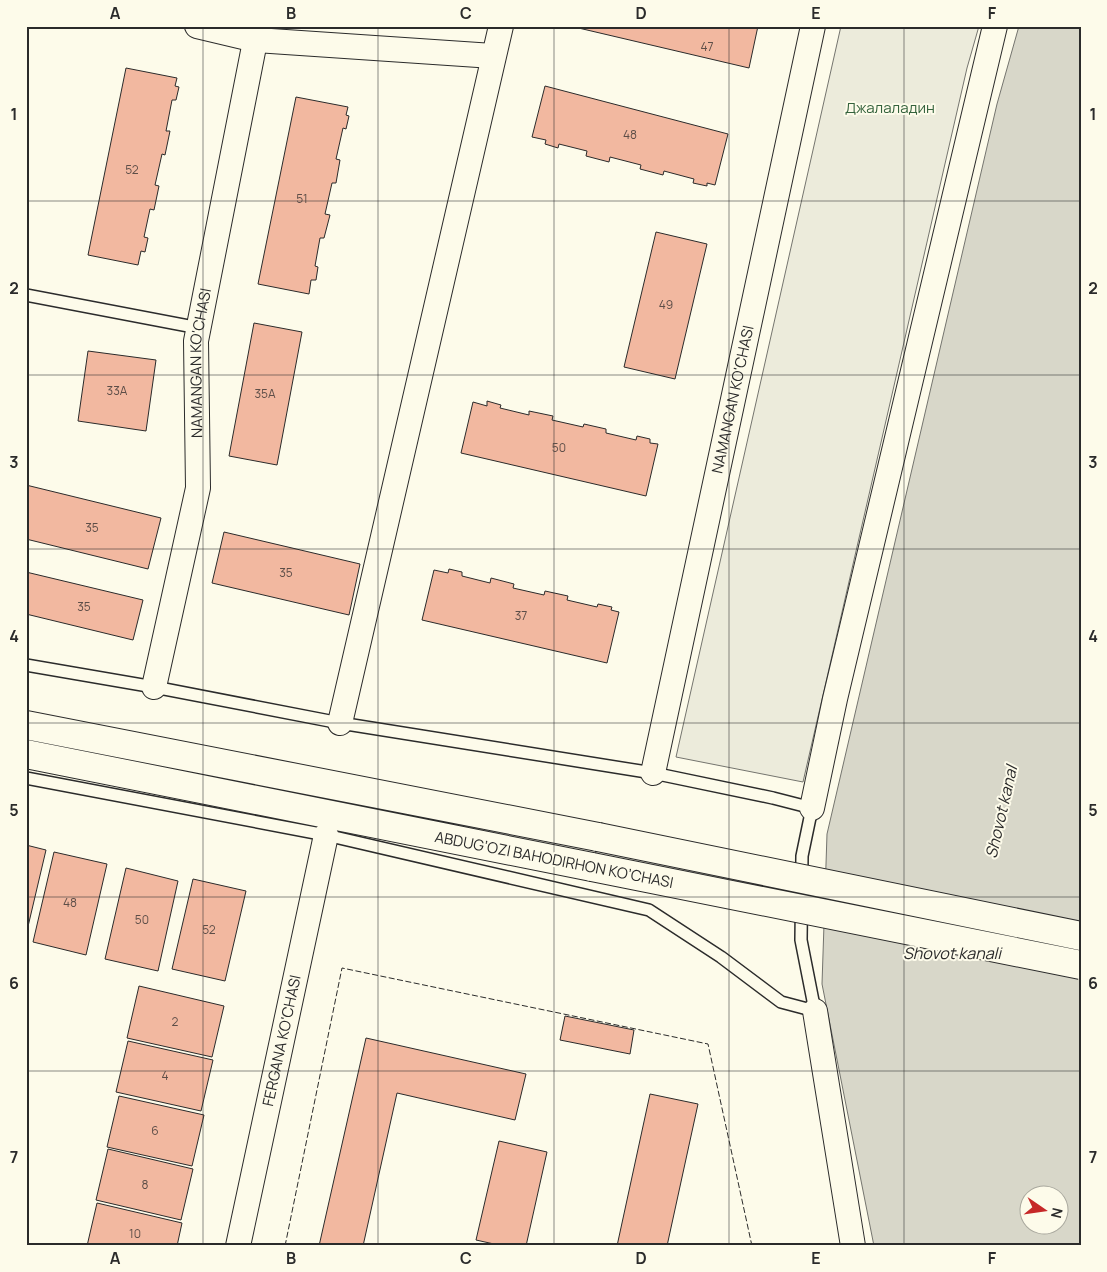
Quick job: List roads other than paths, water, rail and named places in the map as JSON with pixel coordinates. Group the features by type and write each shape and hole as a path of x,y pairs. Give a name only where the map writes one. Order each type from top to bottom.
{"main road":[{"name":"ABDUG’OZI BAHODIRHON KO’CHASI","path":"26,725 598,836 1081,936"},
{"name":"ABDUG’OZI BAHODIRHON KO’CHASI","path":"26,754 1081,965"}],"street":[{"path":"197,26 493,56"},
{"path":"340,723 501,26"},
{"name":"NAMANGAN KO'CHASI","path":"653,773 814,26"},
{"path":"812,808 837,689 995,26"},
{"name":"NAMANGAN KO'CHASI","path":"154,687 198,488 196,341 257,33"},
{"name":"FERGANA KO'CHASI","path":"238,1246 326,835"},
{"path":"815,1011 853,1246"}],"lane":[{"path":"26,295 199,328"},
{"path":"26,665 154,687 340,723 653,773 812,808 802,856 802,940 815,1011 780,1002 721,957 649,910 326,835 26,778"}],"water":[{"name":"Shovot kanali","path":"1019,26 1081,26 1081,1246 874,1246 822,984 827,834 997,104"}],"park label":[{"name":"Джалаладин","path":"890,108"}],"water label":[{"name":"Shovot kanal","path":"1001,812"}]}
